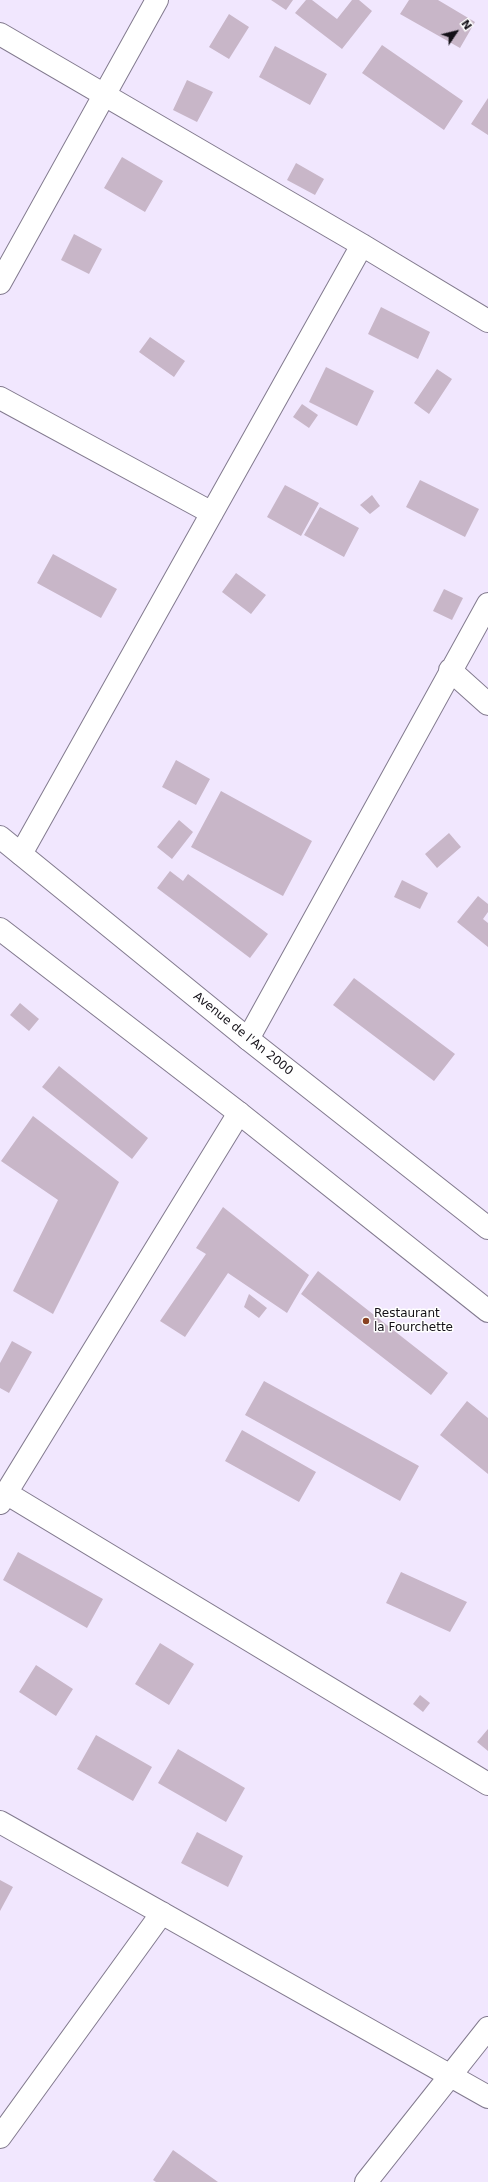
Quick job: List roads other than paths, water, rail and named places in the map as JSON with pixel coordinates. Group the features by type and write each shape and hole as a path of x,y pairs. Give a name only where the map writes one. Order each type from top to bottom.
{"street":[{"path":"0,283 157,0"},
{"path":"0,34 362,245 488,321"},
{"path":"21,854 362,245"},
{"path":"0,398 212,513"},
{"path":"248,1039 450,670 488,604"},
{"path":"450,670 488,704"},
{"name":"Avenue de l'An 2000","path":"0,837 248,1039 488,1228"},
{"path":"0,929 238,1113 488,1311"},
{"path":"238,1113 3,1498 488,1784"},
{"path":"0,1822 488,2097"},
{"path":"0,2137 162,1913"},
{"path":"366,2182 488,2028"}],"place":[{"name":"Restaurant la Fourchette","path":"366,1321"}]}
